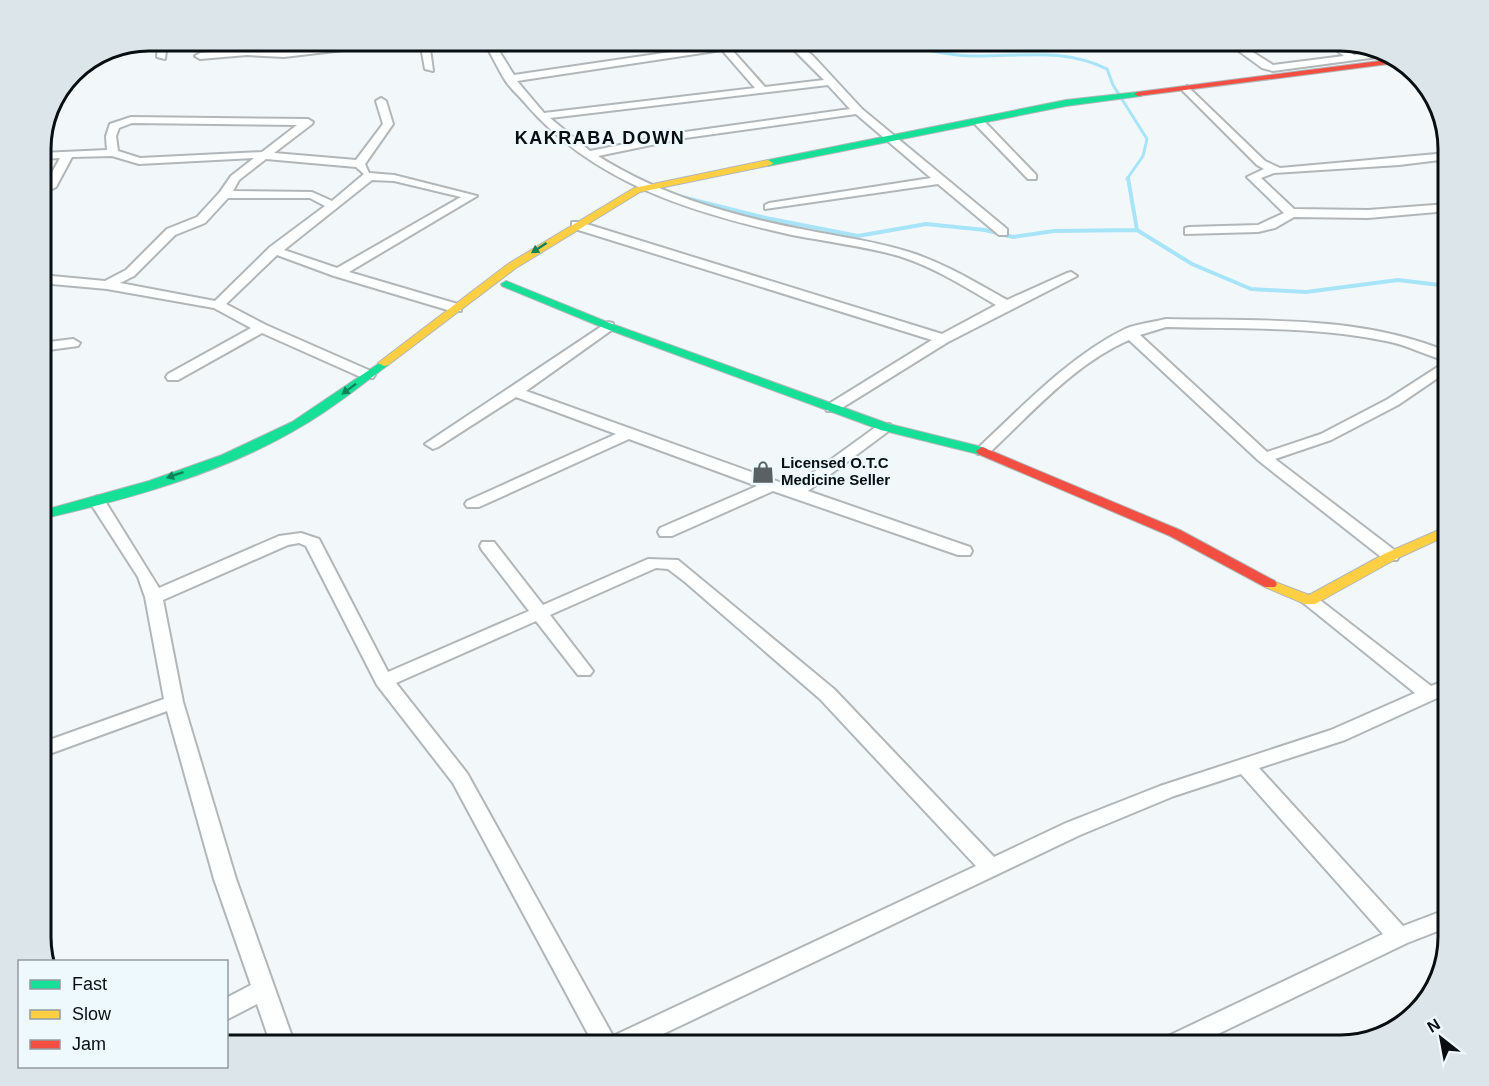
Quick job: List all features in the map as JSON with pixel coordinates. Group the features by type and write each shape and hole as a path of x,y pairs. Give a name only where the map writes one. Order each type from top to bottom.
{"street":[{"path":"162,51 162,57"},
{"path":"200,56 247,52 284,54 312,51"},
{"path":"426,51 430,69"},
{"path":"493,51 509,80 586,155 652,188 741,220 912,257 1006,305"},
{"path":"509,80 681,51"},
{"path":"728,51 762,90"},
{"path":"803,51 858,111 1003,232"},
{"path":"1245,51 1265,66 1273,68 1369,56"},
{"path":"1344,51 1353,58"},
{"path":"51,513 100,506 224,472 310,431 384,380 506,284 620,199 652,188 1104,97 1187,89 1386,63"},
{"path":"544,116 829,82"},
{"path":"1187,89 1261,163 1273,169 1291,171 1438,157"},
{"path":"359,164 388,124 381,101"},
{"path":"586,155 685,135 858,111"},
{"path":"107,285 130,273 171,232 201,220 225,194 235,178 308,122 131,120 114,126 111,136 113,153"},
{"path":"979,122 1032,177"},
{"path":"51,155 113,153 139,161 264,156 359,164 369,176"},
{"path":"51,185 59,166 68,154"},
{"path":"1273,169 1253,177 1291,213 1368,214 1438,209"},
{"path":"218,305 234,286 274,250 369,176 394,178 471,196 338,273"},
{"path":"769,207 941,180"},
{"path":"225,194 312,195 332,205"},
{"path":"1189,231 1266,228 1280,224 1291,213"},
{"path":"51,524 258,444 306,419 512,266 583,228 943,339"},
{"path":"274,250 338,273 456,308"},
{"path":"832,408 943,339 1006,305 1071,276"},
{"path":"51,280 107,285 218,305 261,328 368,375"},
{"path":"506,284 608,326 885,427 983,451 1175,533 1270,584 1310,601 1438,689"},
{"path":"983,451 1096,349 1130,332 1166,323 1335,330 1390,338 1438,353"},
{"path":"433,444 515,392 608,326"},
{"path":"173,377 261,328"},
{"path":"1130,332 1264,458 1391,556"},
{"path":"51,345 73,342"},
{"path":"1264,458 1326,437 1393,402 1438,372"},
{"path":"515,392 771,486 796,492 964,551"},
{"path":"796,492 885,427"},
{"path":"473,504 628,434"},
{"path":"666,531 771,486"},
{"path":"100,506 146,577 154,597 174,702 225,879 280,1035"},
{"path":"1310,601 1391,556 1438,535"},
{"path":"154,597 285,540 301,538 313,543 384,681 460,778 600,1035"},
{"path":"488,546 584,671"},
{"path":"384,681 654,563 672,564 692,578 827,694 991,868"},
{"path":"640,1035 1073,829 1167,791 1338,735 1438,690"},
{"path":"51,746 174,702"},
{"path":"1244,764 1399,937"},
{"path":"1195,1035 1399,937 1438,922"},
{"path":"228,1009 265,989"}],"waterway":[{"path":"930,51 989,56 1057,55 1090,62 1107,69 1113,85 1147,139 1143,156 1127,179"},
{"path":"1128,178 1137,230"},
{"path":"682,197 766,218 858,236 926,224 985,230 1013,237 1054,231 1137,230"},
{"path":"1137,230 1192,264 1251,289 1306,292 1398,280 1438,285"}],"traffic: fast":[{"path":"768,163 1066,103 1138,94"},
{"path":"506,284 608,326 885,427 982,451"},
{"path":"51,512 153,484 227,458 296,424 329,404 384,363"}],"traffic: slow":[{"path":"384,363 512,266 637,190 768,163"},
{"path":"1270,584 1310,601 1391,556 1438,535"}],"traffic: jam":[{"path":"1138,94 1386,63"},
{"path":"982,451 1175,533 1270,584"}],"place":[{"name":"Licensed O.T.C Medicine Seller","path":"763,472"}],"district":[{"name":"KAKRABA DOWN","path":"600,138"}]}
